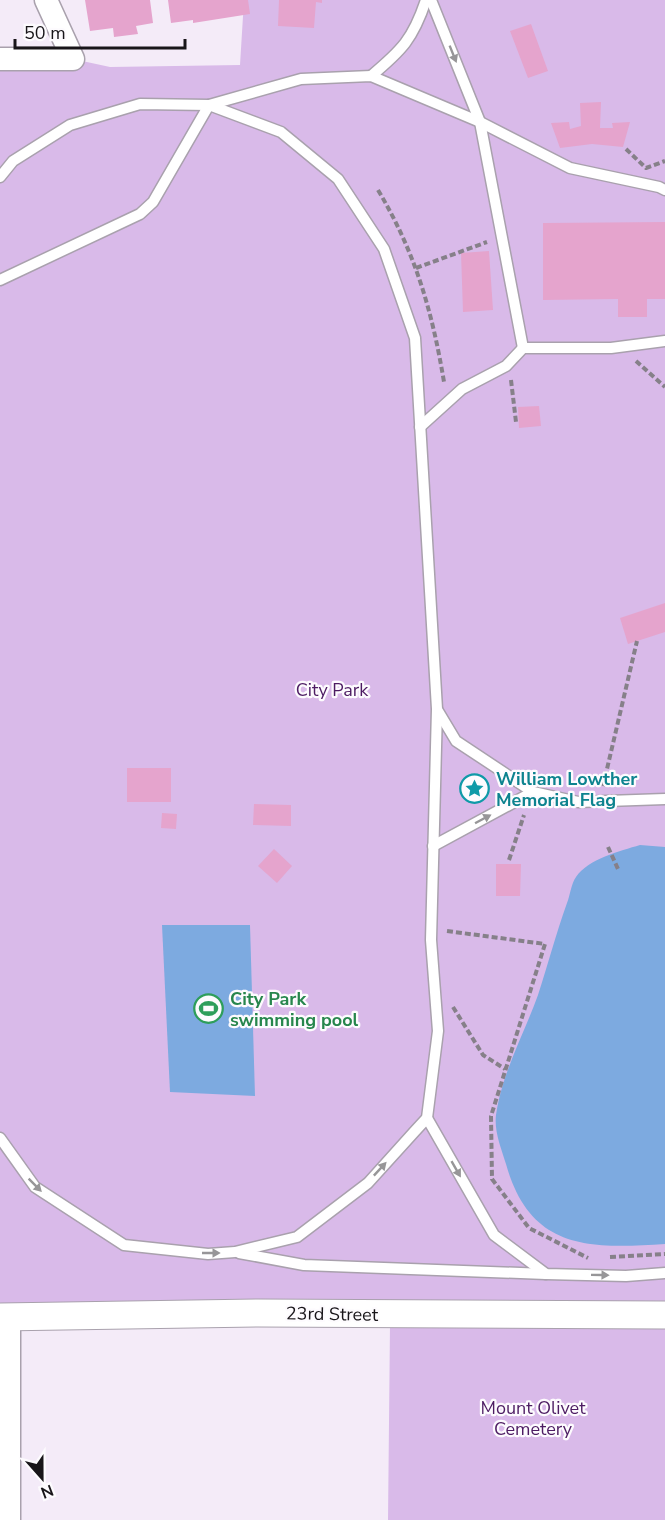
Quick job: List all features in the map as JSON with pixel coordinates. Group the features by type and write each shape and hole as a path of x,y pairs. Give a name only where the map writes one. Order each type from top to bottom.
{"street":[{"path":"0,59 73,59 46,0"},
{"name":"23rd Street","path":"5,1317 258,1313 665,1315"},
{"path":"5,1317 9,1520"}],"lane":[{"path":"371,76 399,53 417,30 426,0"},
{"path":"431,0 480,122 523,348"},
{"path":"0,177 13,161 70,125 140,104 209,105 301,79 371,76 480,122 570,168 665,190"},
{"path":"0,280 146,208 153,202 209,105"},
{"path":"0,1138 35,1187 124,1245 208,1254 235,1252 297,1237 368,1183 427,1118 438,1031 431,929 437,709 415,338 384,249 338,178 281,132 209,105"},
{"path":"420,427 462,389 506,366 523,348 611,348 665,341"},
{"path":"437,709 456,741 533,792 578,802 665,799"},
{"path":"433,846 533,792"},
{"path":"427,1118 494,1235 546,1274"},
{"path":"235,1252 304,1265 626,1276 665,1273"}],"path":[{"path":"626,149 646,168 665,161"},
{"path":"378,190 401,228 416,268 437,338 444,382"},
{"path":"416,268 502,237"},
{"path":"636,361 665,387"},
{"path":"506,366 510,372 516,422"},
{"path":"600,802 637,641"},
{"path":"509,860 533,792"},
{"path":"608,847 618,869"},
{"path":"431,929 545,944 491,1116 492,1179 529,1228 588,1258 665,1254"},
{"path":"435,996 450,1002 483,1055 505,1069"}],"green space":[{"name":"City Park","path":"244,0 665,0 665,1520 388,1520 390,1325 0,1317 0,59 73,59 110,67 240,65"}],"water":[{"path":"640,845 665,847 665,1244 611,1246 588,1244 566,1238 547,1228 530,1213 517,1192 506,1164 497,1133 496,1115 503,1084 538,995 574,880 588,865 614,853"},
{"name":"City Park swimming pool","path":"162,925 250,925 255,1096 170,1092"}],"building":[{"path":"85,0 150,0 153,23 136,26 138,34 114,37 113,28 90,31"},
{"path":"168,0 248,0 250,14 193,23 193,20 171,23"},
{"path":"279,0 322,0 322,3 316,2 314,28 278,26"},
{"path":"531,24 548,71 528,78 510,31"},
{"path":"601,102 600,128 613,128 612,123 630,122 623,147 592,144 560,148 551,123 569,122 570,129 581,126 580,103"},
{"path":"665,222 665,299 647,299 647,317 618,317 618,299 543,300 543,223"},
{"path":"489,251 493,310 463,312 461,253"},
{"path":"539,406 541,426 519,428 518,407"},
{"path":"665,603 665,632 628,644 620,618"},
{"path":"127,768 171,768 171,802 127,802"},
{"path":"254,804 291,805 291,826 253,825"},
{"path":"162,813 177,814 176,829 161,828"},
{"path":"274,849 292,866 277,883 258,866"},
{"path":"496,864 521,864 520,896 496,896"}],"place":[{"name":"William Lowther Memorial Flag","path":"475,789"},
{"name":"City Park swimming pool","path":"209,1009"}],"park label":[{"name":"Mount Olivet Cemetery","path":"533,1418"}]}
